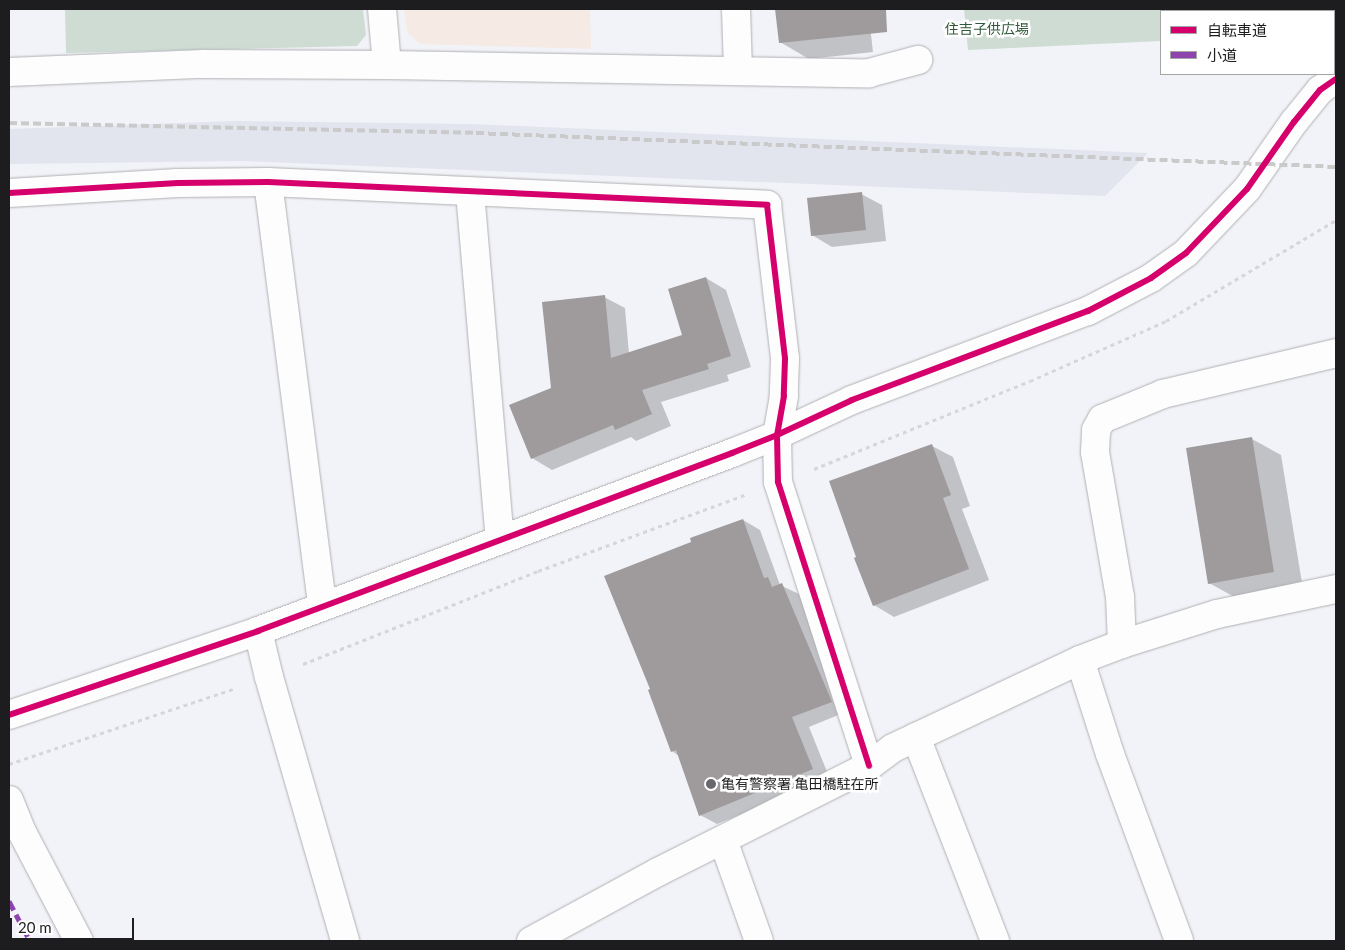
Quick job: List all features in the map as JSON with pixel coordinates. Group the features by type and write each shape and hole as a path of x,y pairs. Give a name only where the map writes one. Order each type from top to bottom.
{"street":[{"path":"382,9 387,65"},
{"path":"736,9 738,70"},
{"path":"9,72 202,64 869,73 918,60"},
{"path":"9,715 258,631 322,605 777,435 852,400 1088,310 1150,278 1186,253 1247,190 1294,122 1320,90 1336,79"},
{"path":"9,193 178,183 268,182 767,205 786,358 784,396 777,435 778,482 869,766"},
{"path":"268,182 322,605"},
{"path":"470,192 500,540"},
{"path":"1122,644 1120,597 1095,452 1096,430 1102,419 1162,394 1336,353"},
{"path":"538,939 658,872 869,766 905,743 1080,660 1122,644 1217,614 1336,589"},
{"path":"258,631 269,677 345,941"},
{"path":"1080,660 1110,754 1179,941"},
{"path":"905,743 995,941"},
{"path":"9,800 22,832 79,941"},
{"path":"723,840 759,941"}],"shaded area":[{"path":"404,9 590,9 591,49 420,44 407,32"},
{"path":"234,121 471,124 1148,153 1105,196 243,161 9,164 9,129"}],"green space":[{"path":"65,9 363,9 366,35 357,46 66,53"},
{"name":"住吉子供広場","path":"964,9 1243,9 1160,10 1160,41 968,50"}],"building":[{"path":"775,9 886,9 887,32 779,43"},
{"path":"862,192 866,230 811,236 807,198"},
{"path":"706,277 731,356 707,364 709,369 642,390 652,414 615,430 613,425 531,459 509,405 551,388 542,302 605,295 611,358 682,335 668,289"},
{"path":"1252,437 1274,572 1208,584 1186,448"},
{"path":"932,444 951,495 943,498 969,569 873,606 854,558 856,557 829,481"},
{"path":"743,519 764,578 768,577 772,587 782,583 832,702 792,717 813,769 699,816 676,750 671,752 648,690 650,689 604,576 691,542 690,538"}],"railway":[{"path":"9,123 476,133 1336,167"}],"marked path":[{"path":"9,901 30,941"}],"cycle path":[{"path":"9,715 258,631 732,453 777,435 852,400 1088,311 1151,278 1186,253 1247,189 1294,122 1320,90 1336,79"},
{"path":"9,193 178,183 268,182 767,205 785,359 784,396 777,435 778,482 869,766"}],"place":[{"name":"亀有警察署 亀田橋駐在所","path":"711,784"}]}
